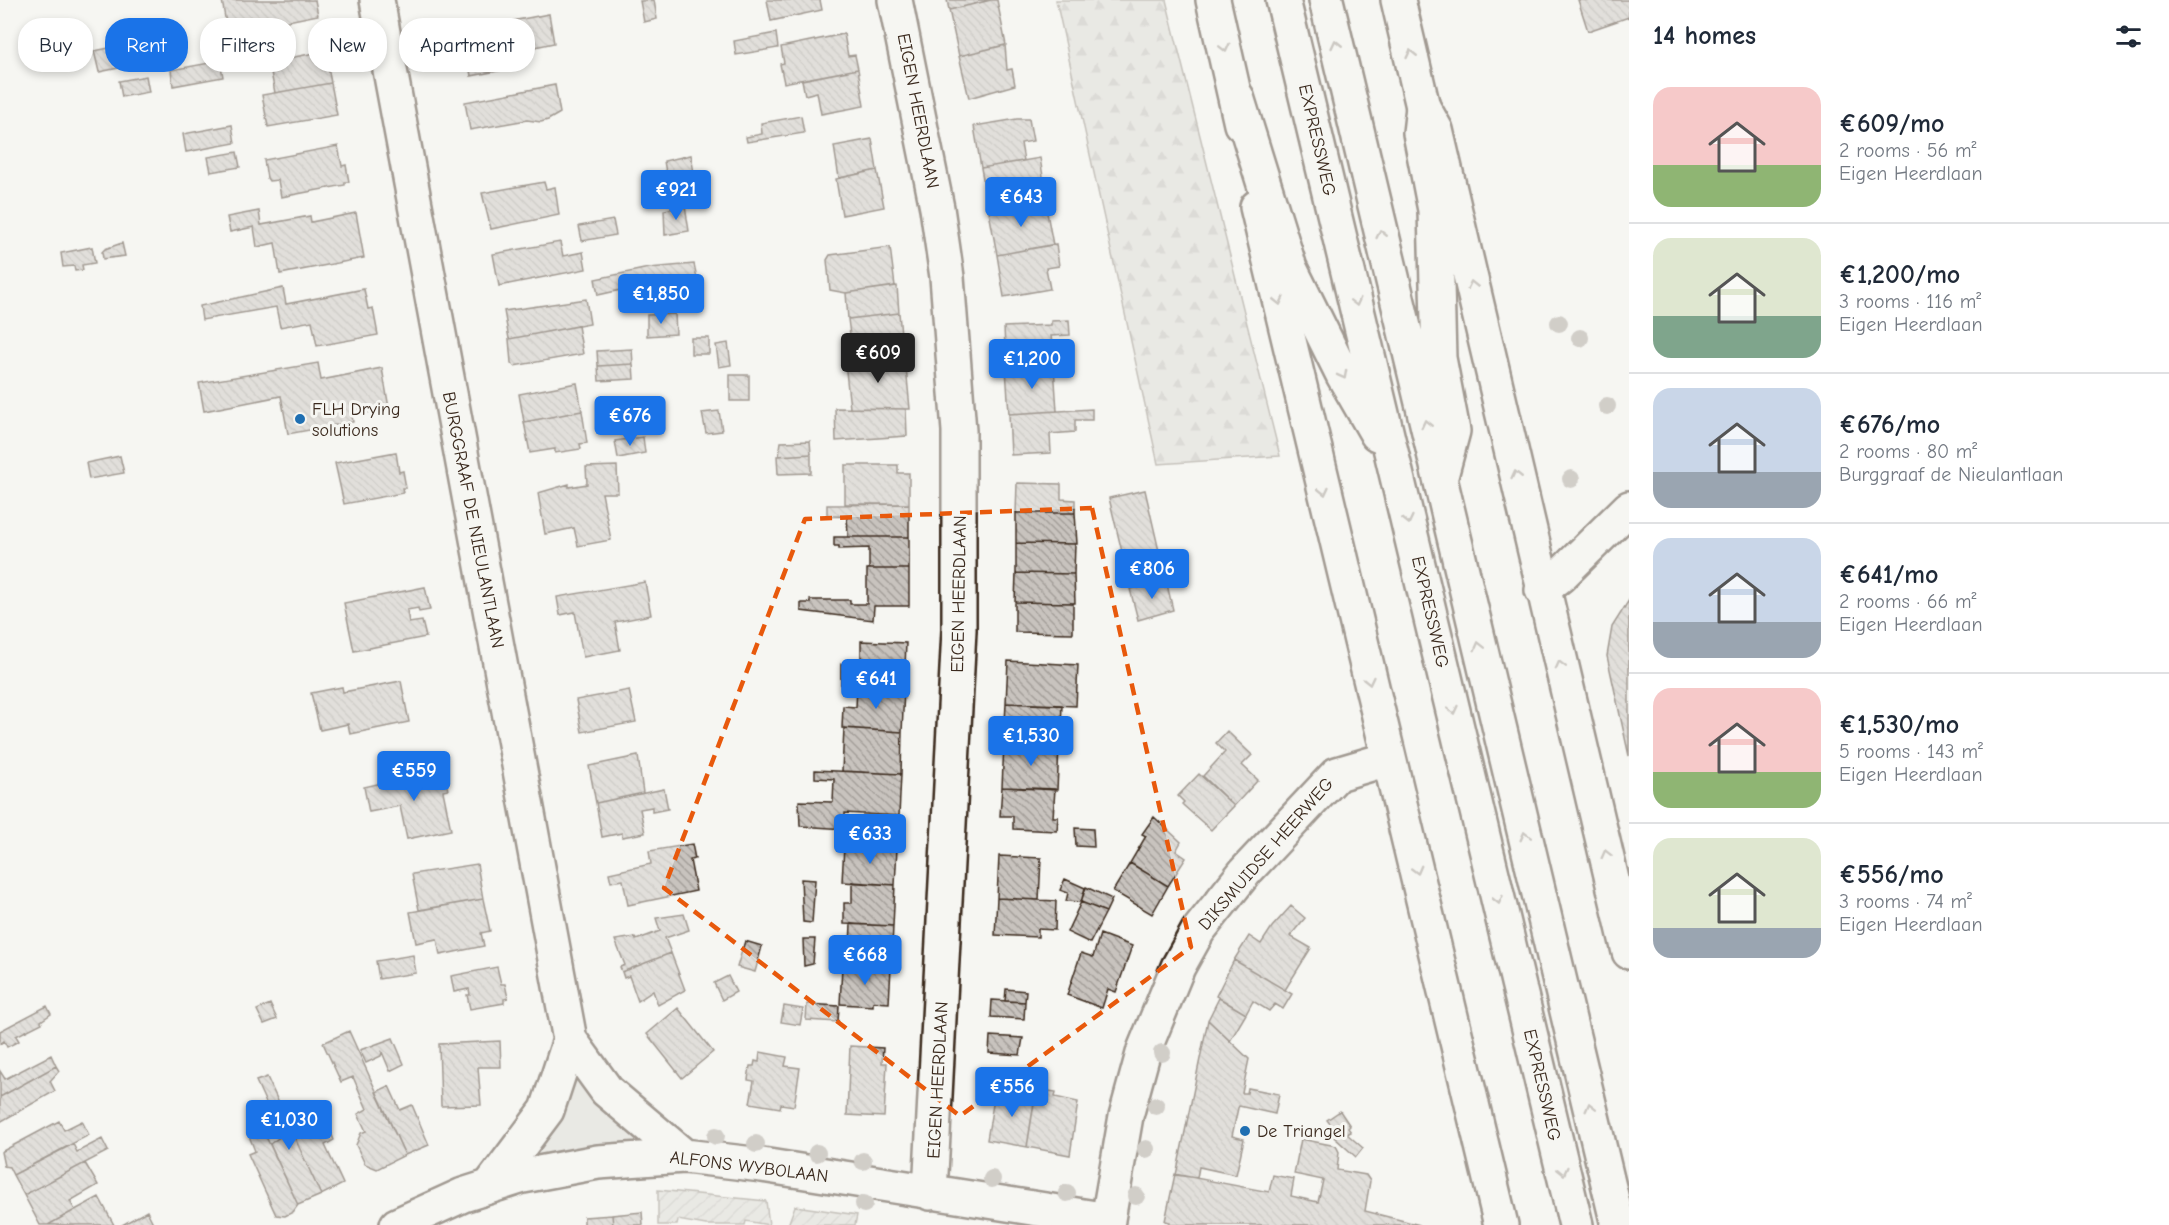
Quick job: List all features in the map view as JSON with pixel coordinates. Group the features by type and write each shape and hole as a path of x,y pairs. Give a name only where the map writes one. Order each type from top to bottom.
{"main road":[{"name":"BURGGRAAF DE NIEULANTLAAN","path":"377,0 570,1040 607,1091 684,1156"},
{"name":"EIGEN HEERDLAAN","path":"895,0 937,208 947,277 959,430 959,630 930,1193"},
{"path":"1213,0 1237,97 1290,268 1343,375 1395,463"},
{"name":"EXPRESSWEG","path":"1283,0 1576,1225"},
{"path":"1326,0 1618,1225"},
{"path":"1398,0 1424,107 1436,130 1542,590 1629,952"},
{"path":"1237,97 1251,183 1501,1225"},
{"path":"1424,107 1420,133 1434,210 1439,358 1453,430 1439,481"},
{"path":"1542,590 1560,576 1629,507"},
{"name":"DIKSMUIDSE HEERWEG","path":"1107,1223 1126,1116 1144,1050 1178,967 1198,931 1245,872 1336,774 1388,759"},
{"name":"BURGGRAAF DE NIEULANTLAAN","path":"490,1186 547,1110 570,1040"},
{"name":"ALFONS WYBOLAAN","path":"397,1225 463,1195 523,1176 598,1162 684,1156 762,1165 1107,1223"}],"highlighted area":[{"path":"1092,508 1191,947 960,1116 664,888 805,519"}],"green space":[{"path":"1056,0 1166,0 1280,456 1158,464"},
{"path":"571,1067 649,1143 533,1161 530,1152"},
{"path":"658,1190 766,1201 769,1225 746,1221 745,1225 706,1225 678,1220 677,1225 658,1225"},
{"path":"795,1206 857,1215 855,1225 788,1225"}],"building":[{"path":"222,0 315,0 318,15 296,19 225,18"},
{"path":"654,0 657,19 644,22 640,1"},
{"path":"767,0 820,0 822,10 771,21"},
{"path":"947,0 991,0 949,10"},
{"path":"997,0 1006,45 959,56 949,10"},
{"path":"1578,0 1629,0 1629,17 1588,31"},
{"path":"549,14 554,43 535,47 535,18 528,18"},
{"path":"776,33 778,48 736,55 734,41"},
{"path":"844,34 848,56 855,55 858,69 784,83 780,64 784,63 781,47"},
{"path":"1005,45 1007,70 1012,69 1015,85 969,98 959,56"},
{"path":"105,49 105,71 99,72 94,51"},
{"path":"308,54 308,72 329,72 331,83 275,93 271,72 296,72 296,57"},
{"path":"200,65 200,72 222,72 223,77 173,86 171,72 188,72 188,67"},
{"path":"858,69 864,106 821,114 817,92 805,95 802,80"},
{"path":"470,72 492,72 471,76"},
{"path":"146,76 149,92 122,97 119,81"},
{"path":"331,83 337,115 268,127 262,95"},
{"path":"555,85 560,113 548,120 541,122 527,120 470,130 465,102"},
{"path":"801,116 804,133 747,142 746,137 762,134 761,123"},
{"path":"1029,119 1033,141 1021,143 1024,161 981,168 974,126"},
{"path":"232,125 235,143 186,152 183,134"},
{"path":"872,139 877,170 839,178 834,146"},
{"path":"338,146 342,166 346,165 349,182 345,182 345,185 281,197 278,180 269,181 267,178 264,160"},
{"path":"237,152 240,167 211,172 208,157"},
{"path":"691,155 694,173 667,178 664,161"},
{"path":"1040,158 1047,201 989,212 981,168"},
{"path":"877,170 884,207 842,215 836,179"},
{"path":"544,182 546,189 555,187 559,215 491,229 482,193"},
{"path":"1045,202 1053,245 997,255 989,212"},
{"path":"685,206 689,231 665,235 664,210"},
{"path":"259,211 261,225 310,216 311,222 356,213 364,258 280,274 275,243 257,247 254,227 230,232 227,217"},
{"path":"613,220 616,235 582,241 579,226"},
{"path":"560,242 563,256 583,252 586,269 499,286 493,254"},
{"path":"122,243 125,256 103,259 102,252 105,249"},
{"path":"1056,244 1059,266 1046,268 1050,289 1004,297 997,255"},
{"path":"92,247 95,263 82,265 83,270 75,271 74,266 63,267 61,253"},
{"path":"890,247 895,286 846,293 830,290 827,260 830,255"},
{"path":"694,264 697,278 652,283 598,295 595,279 649,268"},
{"path":"897,286 899,313 848,319 846,293"},
{"path":"283,288 286,304 364,289 368,309 373,308 378,335 317,346 312,321 280,327 276,307 202,320 200,306"},
{"path":"586,299 590,324 509,339 504,311"},
{"path":"899,313 903,356 845,362 843,336 850,335 848,319"},
{"path":"675,314 676,334 647,336 647,315"},
{"path":"1069,320 1070,335 1051,336 1052,343 1057,343 1058,357 1052,357 1054,366 1006,369 1004,327 1051,325 1051,321"},
{"path":"578,326 583,354 514,366 511,363 509,339"},
{"path":"691,338 709,338 709,354 691,354"},
{"path":"728,343 731,365 719,367 716,345"},
{"path":"632,349 633,364 598,366 597,351"},
{"path":"905,356 910,409 850,408 845,362"},
{"path":"318,363 321,380 382,368 389,408 352,416 353,422 288,434 281,396 204,411 199,383"},
{"path":"633,364 634,379 599,381 598,366"},
{"path":"1054,366 1057,411 1009,414 1006,369"},
{"path":"730,375 749,375 749,401 730,401"},
{"path":"577,383 582,411 524,422 519,394"},
{"path":"835,408 906,409 907,436 836,441"},
{"path":"1092,409 1092,420 1075,420 1075,432 1050,434 1051,453 1011,455 1009,414"},
{"path":"582,411 587,443 580,444 581,449 555,453 555,449 530,453 524,422"},
{"path":"719,411 722,431 706,433 702,413"},
{"path":"643,437 645,453 618,458 615,441"},
{"path":"810,441 811,454 779,456 781,442"},
{"path":"396,452 399,472 403,471 406,488 402,488 403,493 344,504 335,463"},
{"path":"811,454 811,473 778,474 777,456"},
{"path":"120,456 124,473 89,479 86,463"},
{"path":"845,465 898,465 898,473 909,473 909,504 845,504"},
{"path":"617,466 618,493 602,493 611,540 578,546 574,528 545,534 538,493 569,484 569,487 587,484 586,467"},
{"path":"1017,483 1061,484 1061,499 1075,500 1075,513 1016,513"},
{"path":"1145,490 1159,551 1124,560 1109,498"},
{"path":"909,504 909,537 848,537 847,516 827,516 827,505"},
{"path":"1016,513 1075,513 1077,544 1016,543"},
{"path":"834,537 909,537 909,569 869,569 869,548 839,549 839,546 834,546"},
{"path":"1016,543 1075,544 1074,574 1016,573"},
{"path":"867,569 909,569 909,606 874,606 873,620 801,611 801,603 810,603 810,600 850,600 850,604 867,604"},
{"path":"1016,573 1074,574 1075,603 1015,602"},
{"path":"1166,580 1173,610 1138,620 1130,589"},
{"path":"645,582 651,615 615,622 620,650 583,657 575,612 560,615 557,597"},
{"path":"425,587 430,610 419,612 418,608 407,610 409,623 422,621 426,637 354,651 344,603"},
{"path":"1629,600 1629,756 1607,656 1612,627"},
{"path":"1015,602 1073,603 1073,633 1015,632"},
{"path":"861,641 906,643 904,689 841,687 841,664 861,664"},
{"path":"1008,661 1078,665 1076,706 1006,703"},
{"path":"401,681 409,722 350,734 348,724 320,730 311,693 342,687 343,692"},
{"path":"857,688 904,689 902,732 842,728 843,706 856,707"},
{"path":"629,690 636,722 582,732 576,700"},
{"path":"1006,703 1062,705 1060,747 1004,744"},
{"path":"844,728 902,732 901,774 842,771"},
{"path":"1227,731 1252,755 1242,765 1258,780 1234,806 1203,776 1225,752 1216,743"},
{"path":"1004,744 1059,747 1057,790 1002,787"},
{"path":"638,756 643,793 596,803 589,766"},
{"path":"443,769 448,790 443,791 451,830 407,839 400,806 369,812 364,787"},
{"path":"815,770 901,774 899,816 845,813 845,829 800,826 799,801 833,802 834,779 815,778"},
{"path":"1199,774 1234,806 1211,830 1182,804 1184,802 1178,796"},
{"path":"1002,787 1055,789 1053,817 1058,817 1057,831 1013,829 1013,816 1000,816"},
{"path":"664,789 668,809 652,812 652,807 640,809 645,833 622,837 622,833 602,837 596,803"},
{"path":"1154,817 1181,842 1176,851 1186,858 1168,886 1130,863 1146,836 1142,834"},
{"path":"1075,828 1093,829 1094,847 1076,846"},
{"path":"692,844 695,859 690,860 696,891 628,905 623,880 611,882 609,873 651,864 649,851"},
{"path":"844,846 897,848 895,885 842,882"},
{"path":"999,856 1041,858 1039,900 997,898"},
{"path":"1130,863 1168,886 1152,914 1113,891"},
{"path":"477,864 483,899 419,910 412,874"},
{"path":"801,879 815,880 812,923 803,922"},
{"path":"1065,879 1085,888 1081,902 1066,901 1068,893 1060,890"},
{"path":"852,882 895,885 893,926 844,924 844,903 852,903"},
{"path":"1086,887 1112,899 1106,912 1081,902"},
{"path":"997,898 1056,901 1055,930 1038,929 1038,937 995,935"},
{"path":"483,899 490,931 481,933 484,946 440,955 437,939 416,943 410,912"},
{"path":"1081,902 1106,912 1090,943 1067,932"},
{"path":"1291,906 1305,918 1290,936 1311,948 1285,990 1234,960 1249,936 1261,944 1272,927"},
{"path":"684,914 689,930 665,938 671,953 622,972 620,967 625,965 615,940 635,937 636,940 660,931 656,918"},
{"path":"851,924 893,926 891,968 849,967"},
{"path":"1100,934 1132,946 1116,992 1108,989 1102,1008 1067,995 1081,953 1093,957"},
{"path":"803,939 815,939 813,964 804,966"},
{"path":"745,941 762,946 755,972 737,967"},
{"path":"671,953 685,990 658,1005 653,991 638,1001 629,976 624,978 622,972"},
{"path":"413,955 416,973 379,979 376,961"},
{"path":"1234,960 1292,994 1283,1009 1275,1004 1269,1011 1253,1001 1246,1014 1216,996"},
{"path":"497,967 501,984 505,984 508,998 504,999 504,1003 470,1009 467,995 470,995 469,989 454,992 451,976"},
{"path":"842,967 891,968 889,1003 873,1002 873,1006 840,1004"},
{"path":"728,976 736,992 722,1000 714,983"},
{"path":"1006,989 1026,991 1025,1002 1005,1001"},
{"path":"1219,998 1246,1014 1230,1041 1208,1020"},
{"path":"992,1000 1025,1002 1024,1019 991,1017"},
{"path":"270,1004 277,1019 264,1024 257,1010"},
{"path":"807,1004 839,1006 838,1022 806,1020"},
{"path":"47,1006 51,1014 41,1021 42,1023 16,1036 19,1041 7,1047 4,1041 0,1044 0,1031"},
{"path":"784,1006 803,1009 800,1025 781,1022"},
{"path":"678,1008 713,1052 682,1078 647,1034"},
{"path":"1208,1020 1249,1059 1242,1093 1247,1093 1248,1088 1279,1094 1275,1114 1239,1106 1232,1136 1244,1139 1236,1175 1199,1167 1197,1178 1176,1175"},
{"path":"349,1031 405,1155 377,1169 365,1164 356,1145 361,1133 366,1131 358,1114 367,1109 353,1077 341,1082 323,1043"},
{"path":"990,1036 1023,1038 1020,1055 989,1053"},
{"path":"393,1038 404,1064 390,1071 382,1052 381,1056 366,1063 360,1050"},
{"path":"500,1041 501,1067 478,1067 481,1105 441,1106 439,1044"},
{"path":"850,1046 883,1048 882,1063 887,1063 884,1117 847,1115"},
{"path":"760,1052 787,1057 785,1066 800,1068 794,1106 781,1104 780,1108 750,1103 754,1081 748,1080 750,1066 754,1066 755,1061 759,1062"},
{"path":"51,1055 56,1066 0,1097 0,1071 5,1079"},
{"path":"56,1066 59,1071 50,1081 55,1091 0,1122 0,1097"},
{"path":"267,1077 321,1195 298,1205 270,1144 281,1136 256,1081"},
{"path":"389,1086 400,1110 412,1105 429,1145 405,1155 376,1092"},
{"path":"1016,1089 1036,1092 1027,1147 987,1140 995,1092 1015,1095"},
{"path":"1036,1089 1056,1092 1055,1097 1078,1102 1070,1155 1027,1147"},
{"path":"1340,1111 1350,1126 1348,1128 1351,1132 1347,1134 1363,1148 1356,1157 1325,1129 1331,1125 1327,1120"},
{"path":"59,1121 64,1130 82,1121 89,1135 13,1175 9,1167 4,1166 1,1152"},
{"path":"326,1121 334,1140 325,1145 343,1184 321,1195 294,1136"},
{"path":"263,1130 298,1205 293,1212 285,1216 276,1215 248,1154 255,1151 249,1136"},
{"path":"102,1139 108,1151 24,1195 13,1175 73,1144 77,1152"},
{"path":"1301,1139 1336,1146 1339,1152 1337,1170 1366,1175 1370,1181 1365,1211 1420,1225 1169,1225 1170,1222 1165,1221 1175,1174 1269,1192 1273,1175 1294,1179 1291,1196 1318,1202 1323,1180 1294,1174"},
{"path":"85,1163 98,1185 70,1201 75,1210 48,1225 40,1225 24,1195"},
{"path":"99,1197 114,1225 48,1225 75,1210"},
{"path":"147,1211 154,1225 122,1225"},
{"path":"642,1212 643,1225 613,1225 612,1215"},
{"path":"612,1215 613,1225 584,1225 584,1217"}],"place":[{"name":"FLH Drying solutions","path":"300,419"},
{"name":"De Triangel","path":"1245,1131"}]}
